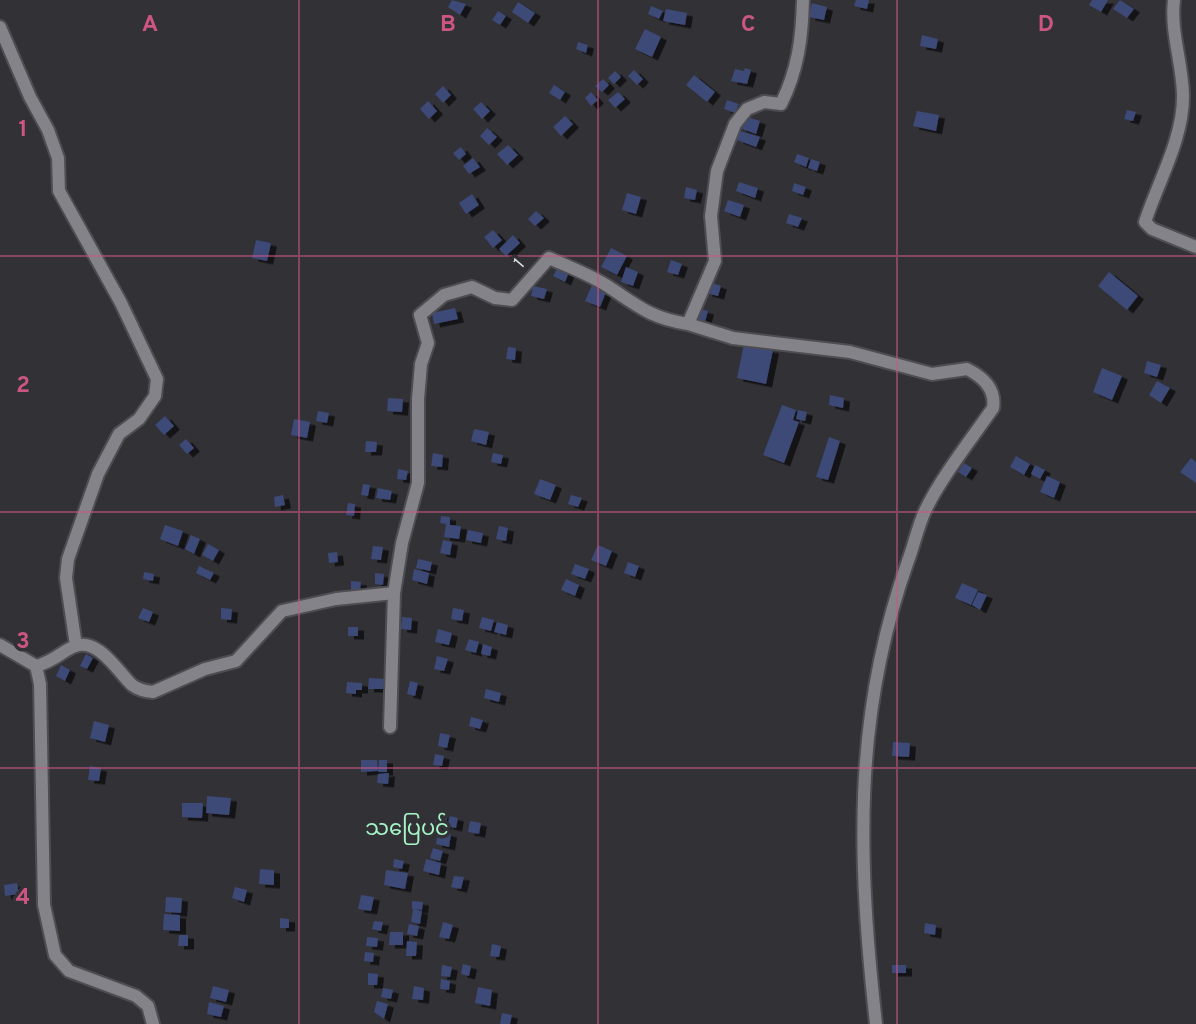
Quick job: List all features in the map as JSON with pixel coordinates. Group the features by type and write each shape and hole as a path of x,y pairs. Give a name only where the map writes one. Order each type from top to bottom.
{"street":[{"path":"803,0 802,42 794,78 781,104 764,102 747,110 735,124 717,171 711,216 715,261 688,324 733,338 850,352 932,374 967,369 990,387 994,398 993,408 926,510 890,610 882,649 862,793 868,960 876,1024"},
{"path":"1174,0 1172,18 1183,95 1181,121 1145,222 1160,233 1196,247"},
{"path":"0,27 30,97 48,130 58,158 59,191 121,303 157,379 155,396 139,419 119,434 98,474 68,559 66,578 76,646"},
{"name":"1","path":"390,727 394,593 402,543 418,483 418,399 421,363 428,343 420,315 444,295 472,287 495,298 512,300 549,258 609,287 639,310 661,320 688,324"},
{"path":"0,645 36,666 54,661 76,646 87,646 100,652 122,671 132,685 153,692 205,668 236,661 282,611 336,599 394,593"},
{"path":"36,666 40,684 44,905 55,955 69,971 136,996 148,1006 153,1024"}],"building":[{"path":"452,0 466,4 460,15 448,7"},
{"path":"856,0 869,0 867,9 854,6"},
{"path":"1092,0 1108,0 1101,12 1089,5"},
{"path":"1120,0 1134,9 1127,18 1113,9"},
{"path":"518,2 535,13 528,23 512,12"},
{"path":"812,3 827,7 824,20 809,17"},
{"path":"651,6 663,11 659,19 648,14"},
{"path":"666,9 687,13 685,25 663,21"},
{"path":"498,11 506,16 500,25 492,20"},
{"path":"645,29 661,37 652,57 635,49"},
{"path":"922,35 938,39 936,49 920,46"},
{"path":"578,42 588,45 586,53 576,49"},
{"path":"745,68 751,70 747,84 731,81 735,69 744,71"},
{"path":"634,70 643,79 637,85 628,76"},
{"path":"615,71 621,77 614,84 608,78"},
{"path":"694,75 715,92 707,102 686,85"},
{"path":"603,79 609,85 602,92 595,86"},
{"path":"554,85 565,92 560,100 549,93"},
{"path":"443,86 451,95 443,103 435,94"},
{"path":"591,92 598,100 591,106 585,98"},
{"path":"618,92 625,99 615,108 608,100"},
{"path":"727,100 739,104 735,113 724,109"},
{"path":"428,101 437,111 429,119 420,109"},
{"path":"481,102 490,111 482,119 473,109"},
{"path":"1127,110 1136,112 1133,121 1124,119"},
{"path":"917,111 939,115 936,131 913,126"},
{"path":"565,116 573,124 561,136 553,127"},
{"path":"744,116 760,121 756,134 740,128"},
{"path":"487,128 497,137 489,145 480,136"},
{"path":"740,131 760,137 756,147 737,140"},
{"path":"508,145 518,155 507,165 497,154"},
{"path":"461,147 466,154 459,160 453,153"},
{"path":"797,154 809,158 806,167 794,162"},
{"path":"473,158 480,167 469,174 463,166"},
{"path":"811,159 820,162 817,171 808,168"},
{"path":"739,182 758,188 755,198 736,191"},
{"path":"794,183 806,187 803,195 792,191"},
{"path":"686,187 697,190 695,200 684,198"},
{"path":"627,193 641,197 636,214 622,210"},
{"path":"472,194 479,205 466,214 459,203"},
{"path":"728,200 744,205 740,217 724,211"},
{"path":"536,211 544,218 535,226 528,219"},
{"path":"789,214 802,218 798,227 786,223"},
{"path":"493,230 502,240 493,248 484,237"},
{"path":"513,235 520,243 506,256 499,249"},
{"path":"256,240 271,243 267,261 252,258"},
{"path":"611,248 627,256 617,275 601,267"},
{"path":"671,260 682,264 678,275 667,272"},
{"path":"559,265 570,270 565,282 553,276"},
{"path":"626,267 638,272 633,286 621,282"},
{"path":"1109,272 1138,296 1127,310 1098,286"},
{"path":"710,282 721,286 718,296 706,293"},
{"path":"592,285 606,292 600,307 585,301"},
{"path":"533,286 547,289 544,299 531,296"},
{"path":"455,308 458,319 434,324 432,313"},
{"path":"696,308 708,311 705,322 693,318"},
{"path":"744,344 773,350 766,384 737,378"},
{"path":"508,347 516,348 515,360 506,359"},
{"path":"1147,361 1161,365 1157,377 1144,373"},
{"path":"1102,368 1122,376 1112,400 1093,392"},
{"path":"1157,381 1170,388 1161,403 1149,395"},
{"path":"830,395 844,398 843,408 829,405"},
{"path":"388,398 403,399 402,412 387,411"},
{"path":"782,405 796,410 793,420 799,422 784,463 763,455"},
{"path":"798,410 807,412 805,421 796,419"},
{"path":"318,411 329,413 327,423 316,421"},
{"path":"165,416 174,426 164,435 155,425"},
{"path":"294,419 310,422 307,438 291,435"},
{"path":"474,429 489,432 486,445 471,441"},
{"path":"829,437 840,441 828,480 816,477"},
{"path":"186,439 194,448 187,454 179,445"},
{"path":"366,441 377,442 376,452 365,452"},
{"path":"433,453 443,455 442,467 431,466"},
{"path":"493,453 503,455 501,464 491,462"},
{"path":"1016,456 1030,464 1024,475 1010,467"},
{"path":"1191,458 1196,462 1196,483 1180,472"},
{"path":"964,463 972,468 966,477 958,472"},
{"path":"1035,465 1045,470 1040,479 1031,474"},
{"path":"398,469 408,471 406,480 397,479"},
{"path":"1047,476 1060,482 1054,498 1040,492"},
{"path":"540,479 556,485 550,500 534,494"},
{"path":"363,484 370,485 368,496 361,495"},
{"path":"378,488 392,491 390,500 376,498"},
{"path":"283,495 285,505 275,507 274,497"},
{"path":"571,495 582,498 578,507 568,504"},
{"path":"348,503 355,504 354,516 346,515"},
{"path":"441,516 450,517 450,525 461,526 459,539 444,537 446,524 440,523"},
{"path":"165,525 183,531 178,546 160,539"},
{"path":"499,526 508,528 506,541 496,539"},
{"path":"468,530 483,533 481,543 466,540"},
{"path":"191,535 200,539 194,554 185,549"},
{"path":"443,540 452,542 450,555 440,553"},
{"path":"208,544 219,550 213,561 202,555"},
{"path":"598,545 612,551 606,566 591,560"},
{"path":"373,546 383,547 381,560 371,559"},
{"path":"337,552 338,562 329,563 328,553"},
{"path":"418,559 432,562 430,571 416,568"},
{"path":"628,562 639,566 635,577 624,573"},
{"path":"575,564 589,569 585,579 571,574"},
{"path":"199,566 214,573 210,580 196,573"},
{"path":"414,569 429,573 427,584 412,580"},
{"path":"144,572 154,574 153,581 143,579"},
{"path":"375,573 384,574 383,585 375,584"},
{"path":"566,579 579,585 575,596 561,590"},
{"path":"351,581 361,582 360,591 351,590"},
{"path":"962,583 978,590 971,605 955,598"},
{"path":"978,592 987,595 980,610 972,605"},
{"path":"143,608 153,612 149,622 138,618"},
{"path":"221,608 232,609 231,620 221,619"},
{"path":"453,608 464,610 462,621 451,619"},
{"path":"402,617 412,618 411,630 401,629"},
{"path":"482,617 494,620 491,631 479,628"},
{"path":"497,622 508,625 506,635 494,632"},
{"path":"348,627 358,627 358,636 348,636"},
{"path":"438,629 452,633 449,645 435,642"},
{"path":"469,639 479,642 476,653 465,650"},
{"path":"483,644 492,647 490,656 481,654"},
{"path":"86,654 93,658 87,669 80,666"},
{"path":"437,656 448,659 444,671 434,669"},
{"path":"61,665 70,670 65,681 56,676"},
{"path":"369,678 385,679 383,689 368,689"},
{"path":"410,681 418,683 415,696 407,694"},
{"path":"347,682 362,683 362,690 356,690 356,694 346,693"},
{"path":"486,689 501,693 499,702 484,698"},
{"path":"471,717 483,720 480,729 469,726"},
{"path":"94,721 109,725 105,742 90,738"},
{"path":"440,733 450,735 447,748 438,746"},
{"path":"893,742 910,743 909,757 892,756"},
{"path":"435,754 444,756 442,766 433,765"},
{"path":"361,760 377,760 378,771 361,772"},
{"path":"379,760 387,760 387,772 378,772"},
{"path":"90,766 101,768 99,781 88,780"},
{"path":"389,773 388,784 377,783 378,774"},
{"path":"207,796 231,798 229,815 206,813"},
{"path":"182,803 203,803 202,818 182,817"},
{"path":"436,814 447,817 445,828 434,826"},
{"path":"450,816 458,818 456,828 447,826"},
{"path":"470,821 481,823 479,834 468,832"},
{"path":"438,831 451,834 449,847 436,844"},
{"path":"433,848 443,851 440,861 430,858"},
{"path":"394,859 404,861 402,869 393,867"},
{"path":"426,859 441,863 439,875 423,871"},
{"path":"260,869 274,870 274,885 259,884"},
{"path":"386,870 408,873 405,889 384,885"},
{"path":"454,876 464,877 461,889 451,887"},
{"path":"17,883 19,894 5,896 4,885"},
{"path":"235,887 247,890 244,902 232,898"},
{"path":"361,895 374,897 371,911 358,909"},
{"path":"166,897 182,898 181,913 165,912"},
{"path":"412,901 423,902 422,910 412,909"},
{"path":"413,909 422,911 420,924 411,922"},
{"path":"164,914 180,915 180,931 163,930"},
{"path":"280,918 289,919 289,928 280,928"},
{"path":"374,921 383,922 381,931 372,929"},
{"path":"443,922 453,925 449,939 439,937"},
{"path":"925,923 936,925 935,935 924,933"},
{"path":"409,924 419,926 417,936 407,934"},
{"path":"390,932 403,932 403,945 389,945"},
{"path":"179,935 188,935 188,946 178,946"},
{"path":"367,937 378,938 377,947 366,946"},
{"path":"407,941 417,942 416,956 406,956"},
{"path":"492,944 501,946 499,957 490,956"},
{"path":"365,952 374,953 373,962 364,961"},
{"path":"463,964 471,966 469,976 461,974"},
{"path":"442,965 452,967 450,977 441,976"},
{"path":"892,965 906,965 906,973 892,973"},
{"path":"368,973 378,974 377,985 368,985"},
{"path":"441,979 450,981 449,990 440,989"},
{"path":"213,986 229,990 226,1002 210,998"},
{"path":"414,986 424,988 423,1000 412,999"},
{"path":"478,987 492,990 490,1006 475,1003"},
{"path":"383,988 393,990 391,999 381,997"},
{"path":"377,1001 388,1004 384,1019 374,1012"},
{"path":"209,1002 224,1006 221,1017 207,1014"},
{"path":"502,1013 512,1015 510,1024 500,1024"}],"district":[{"name":"သပြေပင်","path":"407,829"}]}
